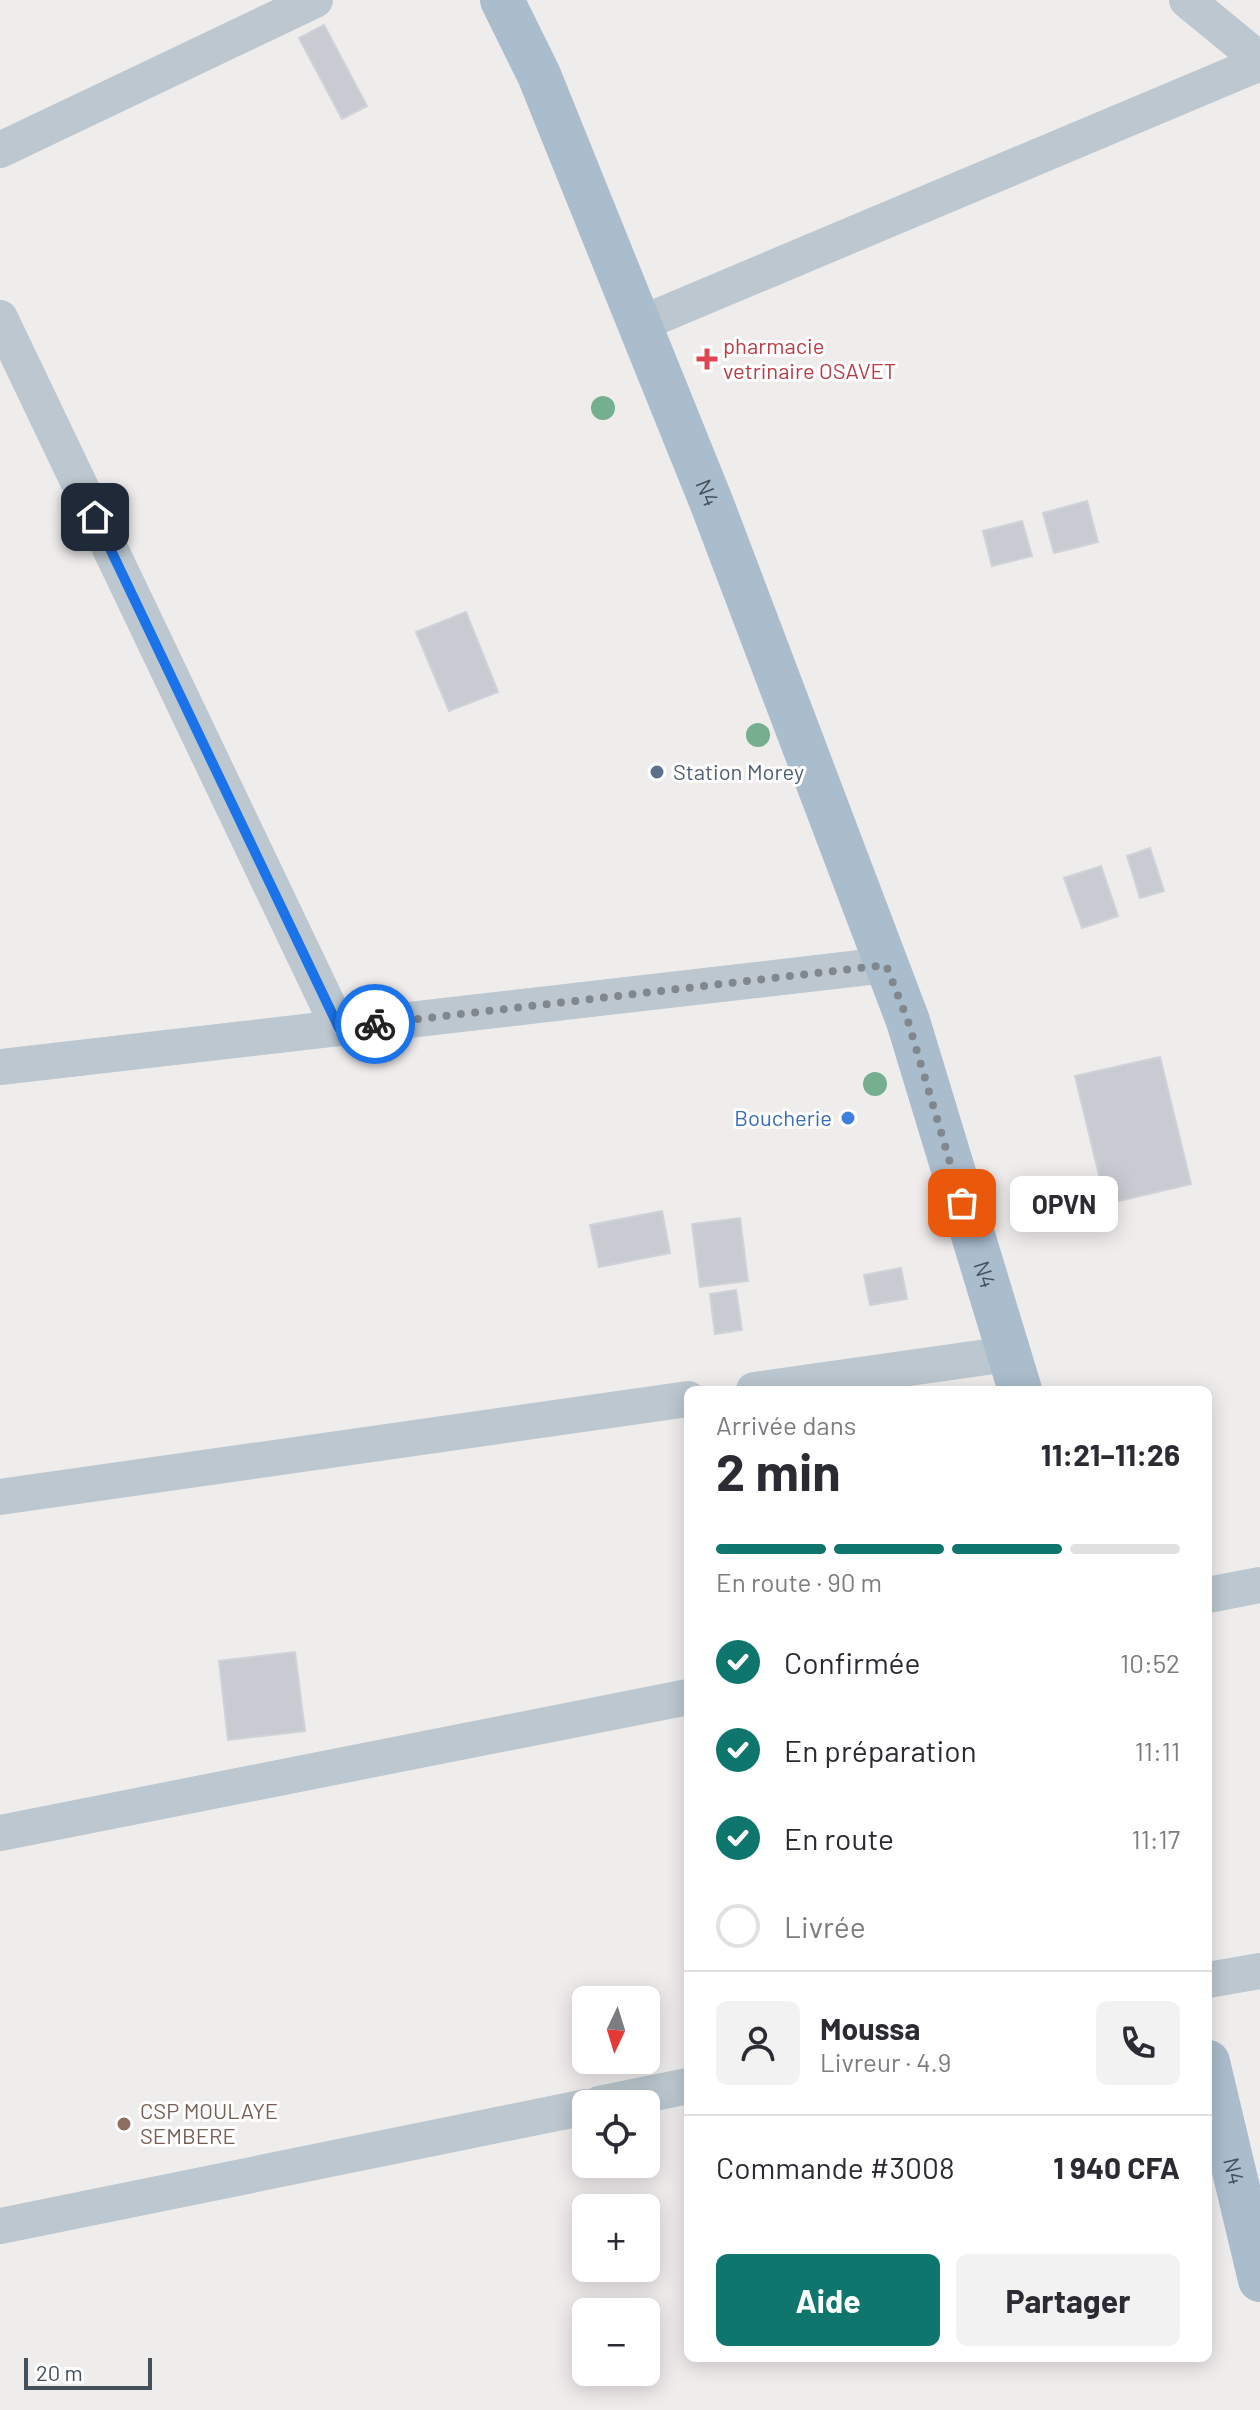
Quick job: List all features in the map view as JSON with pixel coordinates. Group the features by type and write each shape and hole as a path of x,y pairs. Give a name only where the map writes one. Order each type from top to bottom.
{"main road":[{"name":"N4","path":"502,0 539,75 712,504 897,993 1014,1372"},
{"name":"N4","path":"1212,2079 1260,2280"}],"street":[{"path":"0,150 315,0"},
{"path":"640,324 1260,61 1187,0"},
{"path":"0,318 339,1028"},
{"path":"0,1067 339,1028 897,993"},
{"path":"812,1386 1014,1372"},
{"path":"0,1497 684,1400"},
{"path":"1212,1594 1260,1585"},
{"path":"0,1833 684,1698"},
{"path":"1212,1979 1260,1971"},
{"path":"660,2092 684,2087"},
{"path":"0,2226 572,2110"}],"building":[{"path":"324,25 367,106 342,119 299,38"},
{"path":"1087,501 1098,542 1054,553 1043,513"},
{"path":"1022,521 1032,556 992,566 983,531"},
{"path":"466,612 498,692 449,711 416,632"},
{"path":"1150,848 1164,891 1140,898 1127,856"},
{"path":"1101,866 1118,916 1082,928 1064,878"},
{"path":"1160,1057 1191,1184 1106,1204 1075,1076"},
{"path":"662,1211 670,1253 599,1267 590,1225"},
{"path":"740,1218 748,1281 700,1287 692,1224"},
{"path":"901,1268 907,1299 870,1305 864,1275"},
{"path":"736,1290 742,1330 715,1334 710,1294"},
{"path":"295,1652 305,1731 228,1740 219,1661"}],"way so far":[{"path":"375,1024 886,965 908,1021 962,1203"}],"place":[{"name":"pharmacie vetrinaire OSAVET","path":"707,359"},
{"name":"Station Morey","path":"657,772"},
{"name":"Boucherie","path":"848,1118"},
{"name":"OPVN","path":"962,1203"},
{"name":"CSP MOULAYE SEMBERE","path":"124,2124"}],"route":[{"path":"95,517 339,1028 375,1024"}]}
